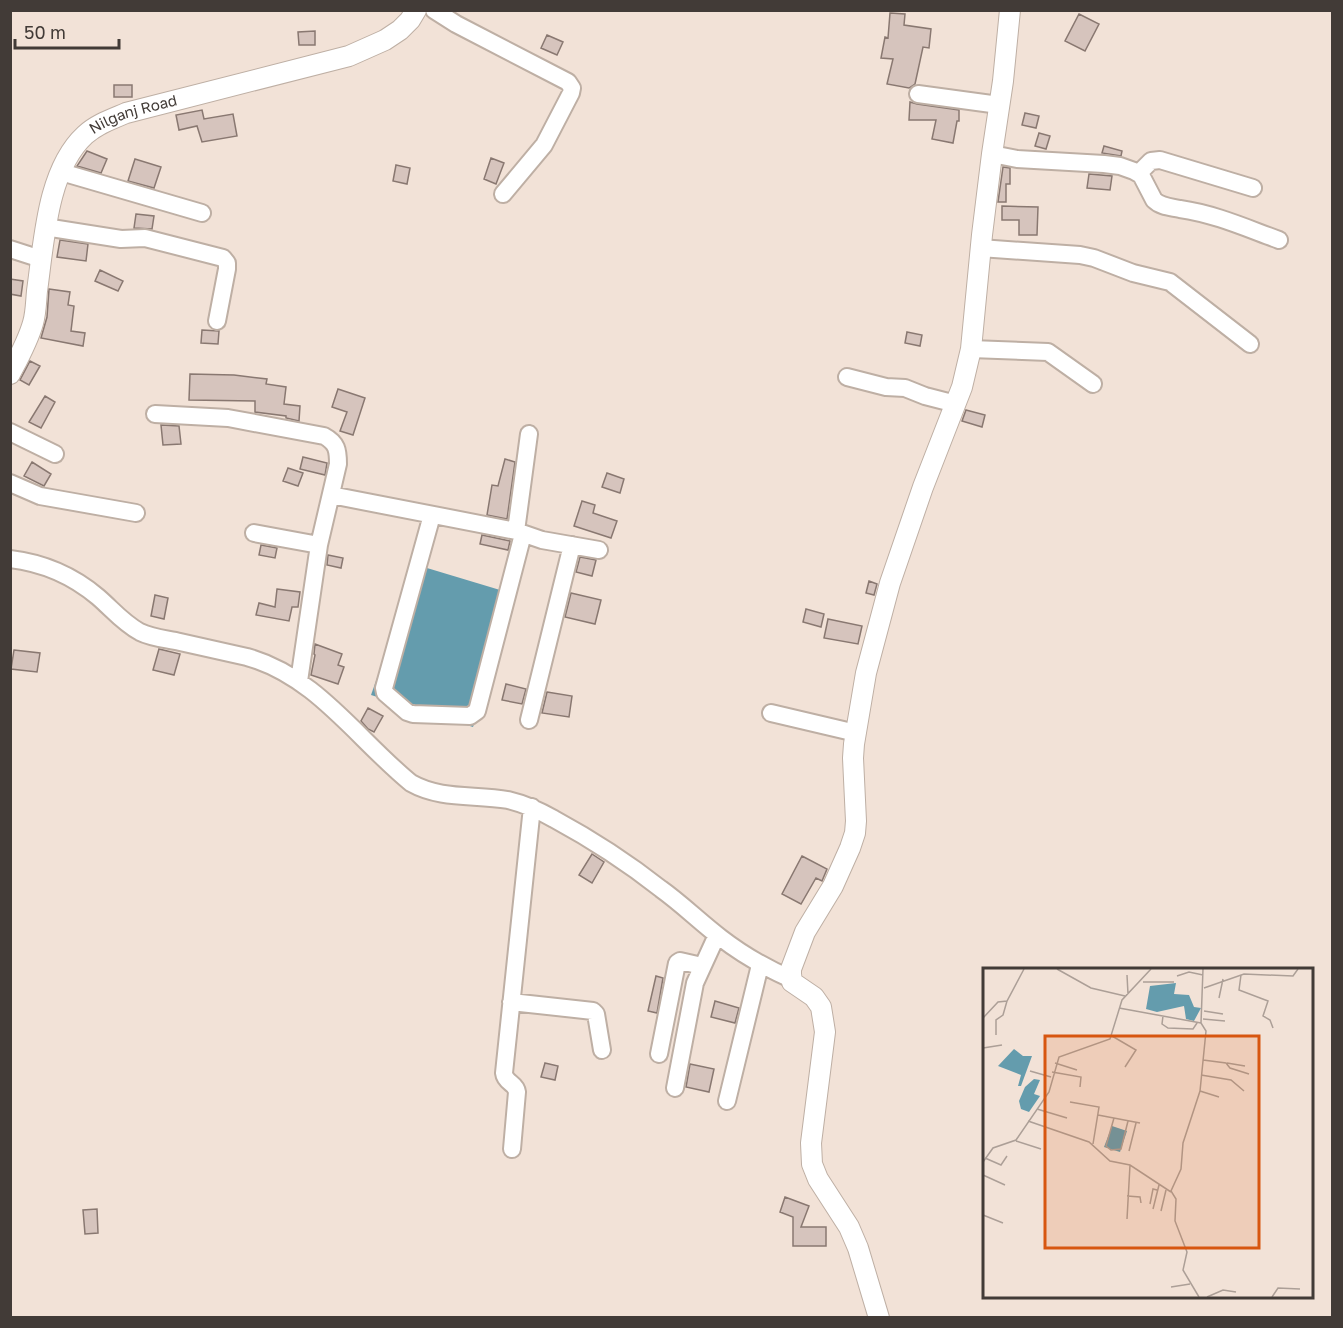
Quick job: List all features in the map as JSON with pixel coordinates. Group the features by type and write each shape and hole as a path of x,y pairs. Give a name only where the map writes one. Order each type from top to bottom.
{"street":[{"name":"Nilganj Road","path":"10,374 23,351 33,322 45,227 57,180 76,145 85,135 109,120 126,113 349,56 385,40 400,30 416,10"},
{"path":"434,10 568,82 572,88 544,145 503,194"},
{"path":"791,979 791,969 805,932 833,886 855,833 852,767 866,673 890,583 923,487 962,387 971,349 980,248 1010,10"},
{"path":"918,94 999,105"},
{"path":"992,154 1017,159 1120,166 1139,173 1143,177 1157,204 1211,215 1279,240"},
{"path":"1139,173 1151,161 1160,160 1253,188"},
{"path":"61,172 202,213"},
{"path":"45,227 121,239 145,238 223,258 227,263 227,269 217,321"},
{"path":"980,248 1080,255 1133,273 1165,280 1250,344"},
{"path":"10,249 41,258"},
{"path":"971,349 1048,352 1093,384"},
{"path":"847,377 888,387 905,388 956,404"},
{"path":"155,414 228,418 324,436 336,445 338,464 319,545 299,681"},
{"path":"10,432 55,454"},
{"path":"432,515 384,688 385,693 413,714 470,716 477,711 520,533 529,434"},
{"path":"10,483 40,496 136,513"},
{"path":"331,495 598,550"},
{"path":"254,533 319,545"},
{"path":"529,720 572,545"},
{"path":"10,559 38,564 70,577 99,598 121,620 140,632 263,661 277,667 324,701 401,775 420,788 446,795 506,800 532,807 573,830 638,872 717,935 760,965 791,979 817,1000 825,1032 811,1143 812,1164 818,1179 849,1227 858,1248 879,1317"},
{"path":"771,713 856,733"},
{"path":"512,1149 517,1092 515,1086 506,1080 504,1073 532,807"},
{"path":"675,1088 693,990 717,935"},
{"path":"660,1054 677,963 680,961 702,966"},
{"path":"727,1101 760,965"},
{"path":"511,1002 593,1011 596,1014 602,1050"}],"water":[{"path":"417,565 513,594 473,727 371,695"}],"building":[{"path":"890,13 905,14 904,25 931,29 929,48 923,47 915,84 909,88 887,84 893,59 881,58 885,37 888,38"},
{"path":"1079,14 1099,24 1085,51 1065,41"},
{"path":"315,31 315,45 299,45 298,32"},
{"path":"547,35 563,42 557,55 541,48"},
{"path":"114,85 132,85 132,97 114,97"},
{"path":"910,102 959,110 959,121 957,121 953,143 932,139 936,120 909,120"},
{"path":"202,110 204,119 233,114 237,136 202,142 197,126 179,130 176,115"},
{"path":"1025,113 1039,116 1036,128 1022,125"},
{"path":"1039,133 1050,136 1046,149 1035,146"},
{"path":"1104,146 1122,151 1121,156 1102,153"},
{"path":"87,151 107,159 101,173 77,166"},
{"path":"491,158 504,163 496,184 484,179"},
{"path":"135,159 161,167 154,188 128,181"},
{"path":"396,165 410,168 407,184 393,181"},
{"path":"1003,167 1010,168 1010,184 1006,184 1006,202 998,202"},
{"path":"1089,174 1112,176 1110,190 1087,188"},
{"path":"1002,206 1038,207 1037,235 1019,235 1019,220 1002,220"},
{"path":"136,214 154,216 152,229 134,228"},
{"path":"60,240 88,244 86,261 57,257"},
{"path":"100,270 123,281 118,291 95,281"},
{"path":"10,279 23,281 21,296 10,294"},
{"path":"49,289 70,292 68,305 74,306 71,331 85,333 83,346 41,338 47,317"},
{"path":"202,330 219,331 218,344 201,343"},
{"path":"907,332 922,335 920,346 905,343"},
{"path":"30,361 40,366 29,385 20,380"},
{"path":"190,374 234,375 267,379 266,384 286,387 284,404 300,406 299,421 286,418 286,416 255,412 255,401 189,400"},
{"path":"338,389 365,398 353,435 340,431 347,412 332,407"},
{"path":"45,396 55,402 41,428 29,422"},
{"path":"966,410 985,415 982,427 962,421"},
{"path":"161,425 179,426 181,444 163,445"},
{"path":"303,457 327,463 325,475 300,469"},
{"path":"505,459 515,462 507,519 487,515 492,485 498,486"},
{"path":"32,462 51,474 44,486 24,476"},
{"path":"288,468 303,473 298,486 283,481"},
{"path":"607,473 624,479 620,493 602,487"},
{"path":"582,501 595,505 593,513 617,521 611,538 574,526"},
{"path":"482,535 510,541 508,550 480,544"},
{"path":"261,545 277,548 275,558 259,555"},
{"path":"328,555 343,558 341,568 327,565"},
{"path":"580,557 596,560 592,576 576,572"},
{"path":"869,581 877,584 874,595 866,593"},
{"path":"277,589 300,592 298,607 292,607 289,621 256,615 259,603 275,607"},
{"path":"571,593 601,600 595,624 565,617"},
{"path":"155,595 168,598 164,619 151,616"},
{"path":"806,609 824,614 821,627 803,622"},
{"path":"828,619 862,626 858,644 824,638"},
{"path":"315,644 342,654 338,665 344,667 338,684 311,675"},
{"path":"159,649 180,654 174,675 153,670"},
{"path":"14,650 40,653 37,672 11,669"},
{"path":"506,684 526,689 522,704 502,700"},
{"path":"547,692 572,696 569,717 542,713"},
{"path":"368,708 383,716 374,732 361,721"},
{"path":"592,854 604,862 592,883 579,875"},
{"path":"802,856 827,869 822,881 816,878 801,904 782,894"},
{"path":"656,976 663,978 657,1013 648,1011"},
{"path":"715,1001 739,1008 735,1023 711,1017"},
{"path":"545,1063 558,1066 555,1080 541,1077"},
{"path":"690,1064 714,1069 709,1092 686,1087"},
{"path":"785,1197 809,1206 801,1227 826,1227 826,1246 793,1246 793,1217 780,1212"},
{"path":"97,1209 98,1233 85,1234 83,1210"}]}
